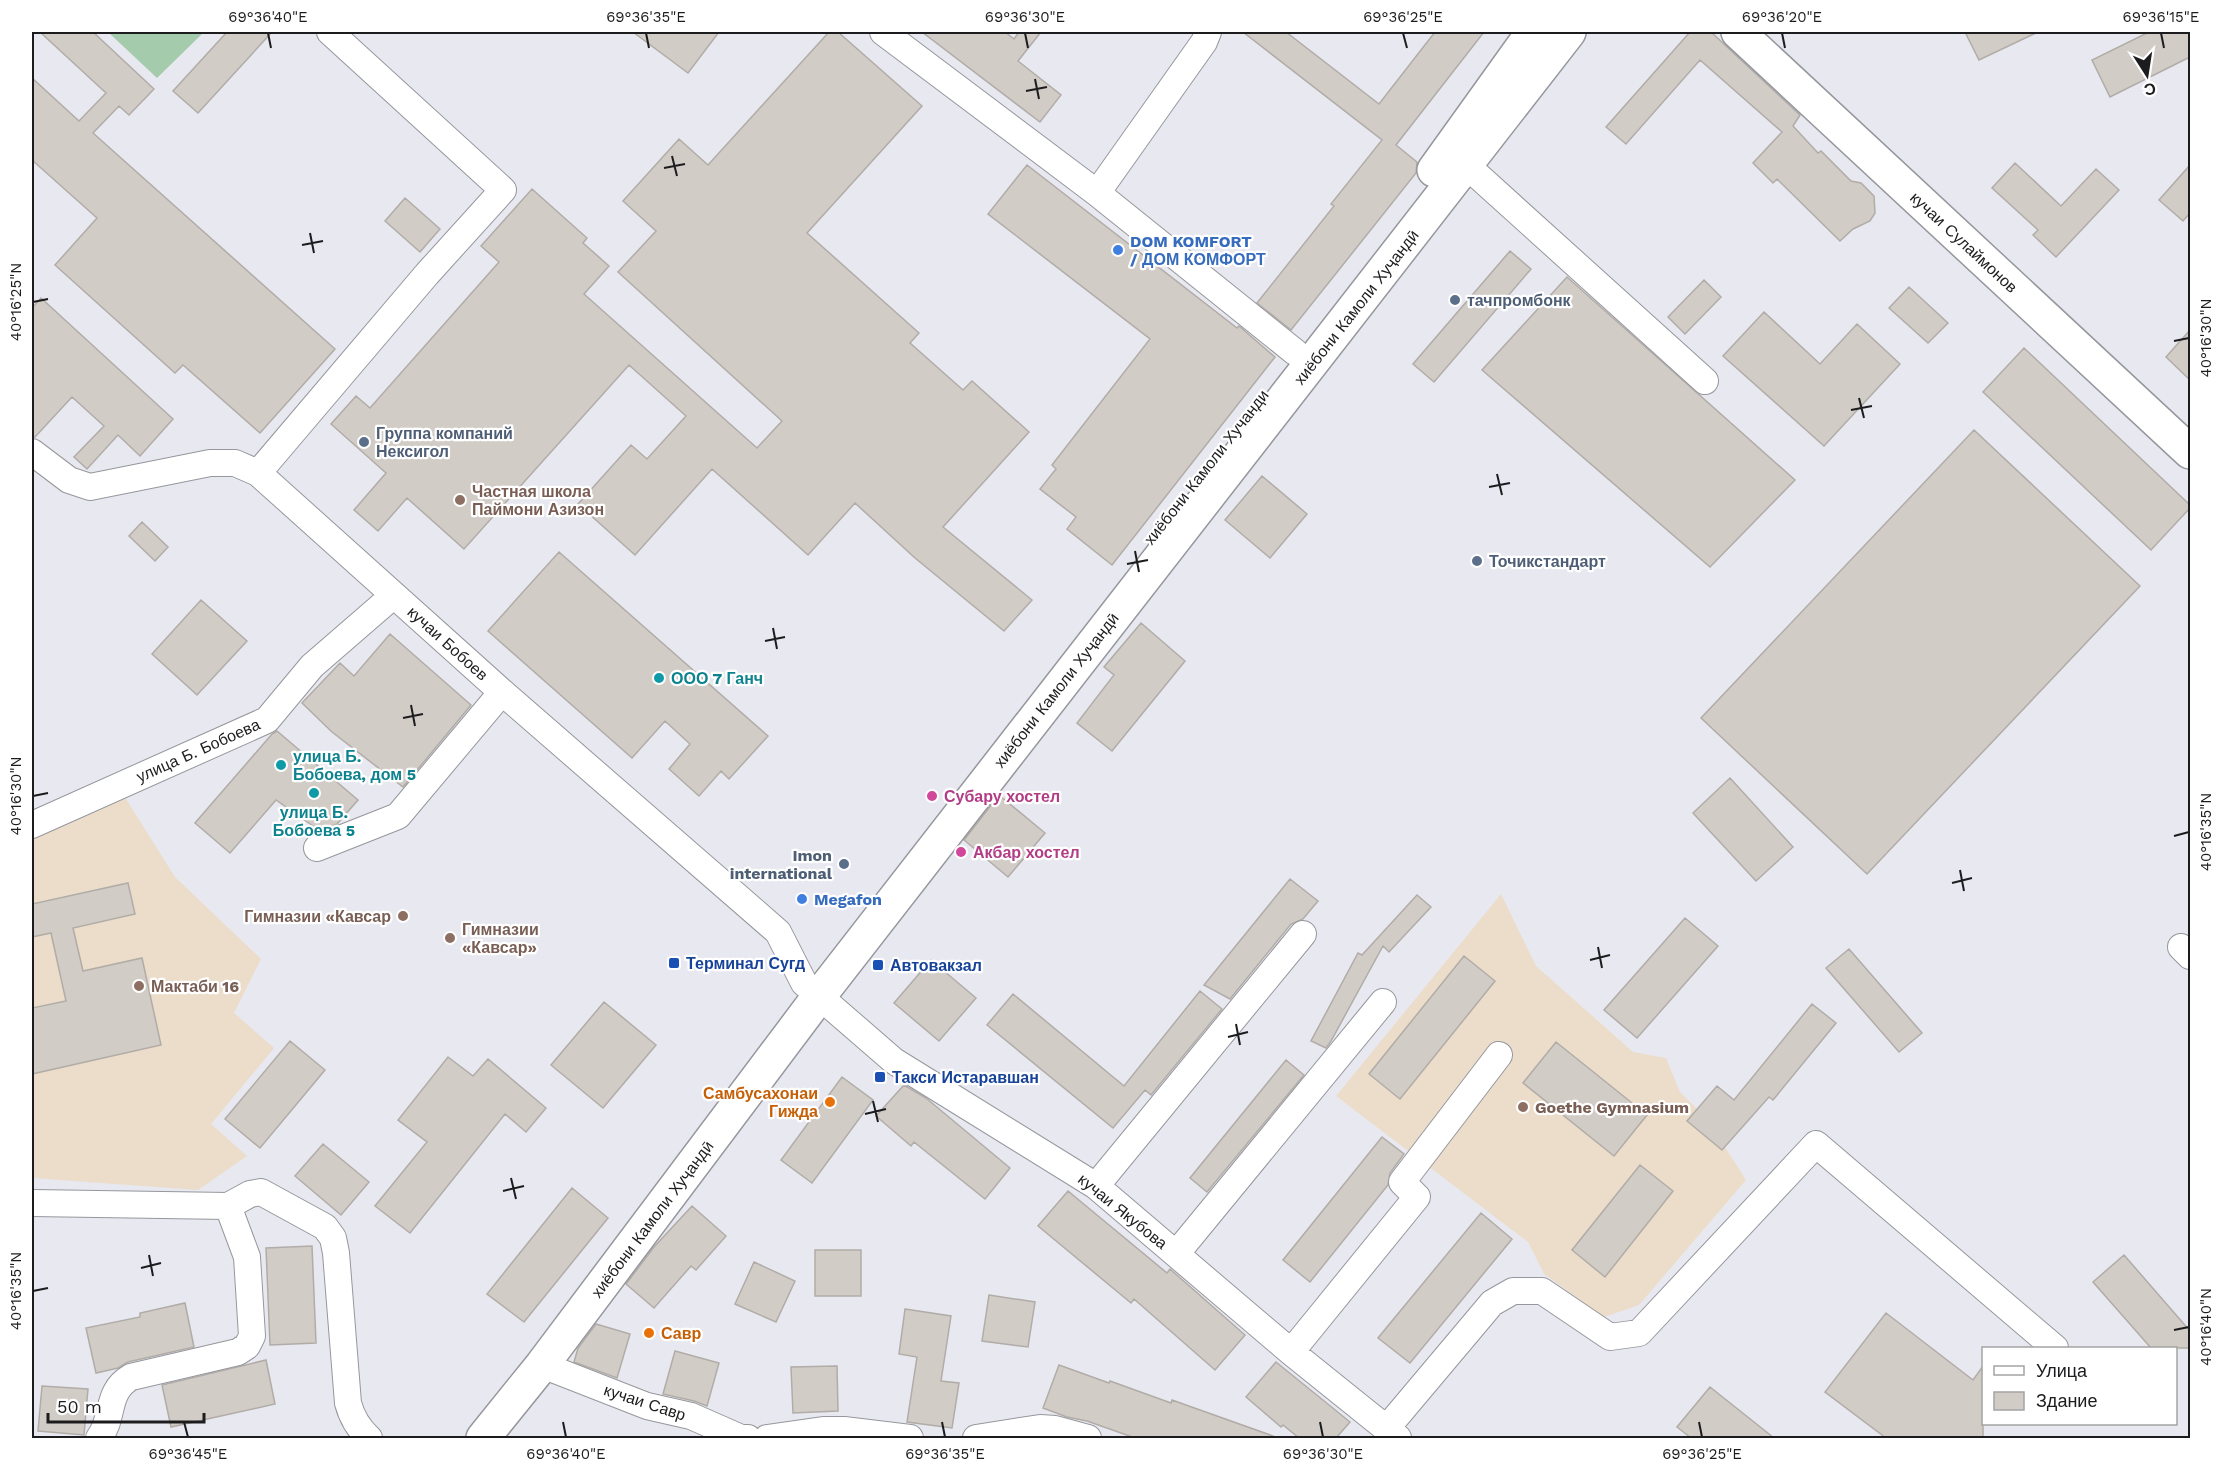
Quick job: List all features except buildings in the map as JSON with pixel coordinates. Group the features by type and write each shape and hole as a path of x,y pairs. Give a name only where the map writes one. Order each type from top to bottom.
{"main road":[{"path":"1457,158 1533,32"},
{"name":"хиёбони Камоли Хуҷандӣ","path":"483,1438 542,1365 812,989 1457,158 1569,32"},
{"name":"кучаи Сулаймонов","path":"1738,32 2190,453"},
{"name":"хиёбони Камоли Хучанди","path":"459,1438 812,989 1295,352 1457,158"}],"street":[{"path":"258,472 427,274 503,190 330,32"},
{"path":"883,32 1096,193 1295,352"},
{"path":"1096,193 1204,42 1208,32"},
{"path":"1457,158 1705,381"},
{"name":"кучаи Бобоев","path":"32,452 69,480 90,486 210,463 235,464 258,472 502,692 778,932 812,989"},
{"name":"улица Б. Бобоева","path":"32,825 267,720 312,666 394,595"},
{"path":"317,848 398,816 502,692"},
{"path":"1096,1185 1303,934"},
{"name":"кучаи Якубова","path":"812,989 894,1061 1096,1185 1291,1352 1392,1434"},
{"path":"1176,1254 1383,1002"},
{"path":"1291,1352 1417,1197 1402,1182 1499,1055"},
{"path":"1392,1434 1492,1303 1513,1291 1542,1292 1610,1337 1639,1333 1816,1144 2054,1347"},
{"path":"32,1203 228,1206 250,1194 261,1191 325,1227 333,1238 336,1253 348,1403 359,1429 369,1438"},
{"path":"99,1438 106,1429 113,1395 120,1383 131,1377 238,1352 248,1346 252,1336 247,1257 228,1206"},
{"name":"кучаи Савр","path":"542,1365 646,1406 691,1416 741,1438 748,1438"},
{"path":"976,1438 1041,1428 1055,1429 1088,1438"},
{"path":"767,1438 823,1430 844,1430 910,1438"}],"shaded area":[{"name":"Мактаби 16","path":"121,791 175,877 261,959 234,1013 274,1048 211,1124 247,1156 198,1190 32,1178 32,832"},
{"name":"Goethe Gymnasium","path":"1501,894 1536,966 1633,1052 1666,1058 1680,1092 1707,1119 1746,1180 1639,1305 1604,1317 1544,1274 1528,1242 1336,1096"}],"green space":[{"path":"108,32 204,32 157,78"}],"place":[{"name":"DOM KOMFORT / ДОМ КОМФОРТ","path":"1118,250"},
{"name":"тачпромбонк","path":"1455,300"},
{"name":"Группа компаний Нексигол","path":"364,442"},
{"name":"Частная школа Паймони Азизон","path":"460,500"},
{"name":"Точикстандарт","path":"1477,561"},
{"name":"ООО 7 Ганч","path":"659,678"},
{"name":"улица Б. Бобоева, дом 5","path":"281,765"},
{"name":"улица Б. Бобоева 5","path":"314,793"},
{"name":"Субару хостел","path":"932,796"},
{"name":"Акбар хостел","path":"961,852"},
{"name":"Imon international","path":"844,864"},
{"name":"Megafon","path":"802,899"},
{"name":"Гимназии «Кавсар","path":"403,916"},
{"name":"Гимназии «Кавсар»","path":"450,938"},
{"name":"Терминал Сугд","path":"674,963"},
{"name":"Автовакзал","path":"878,965"},
{"name":"Мактаби 16","path":"139,986"},
{"name":"Такси Истаравшан","path":"880,1077"},
{"name":"Самбусахонаи Гижда","path":"830,1102"},
{"name":"Goethe Gymnasium","path":"1523,1107"},
{"name":"Савр","path":"649,1333"}]}
